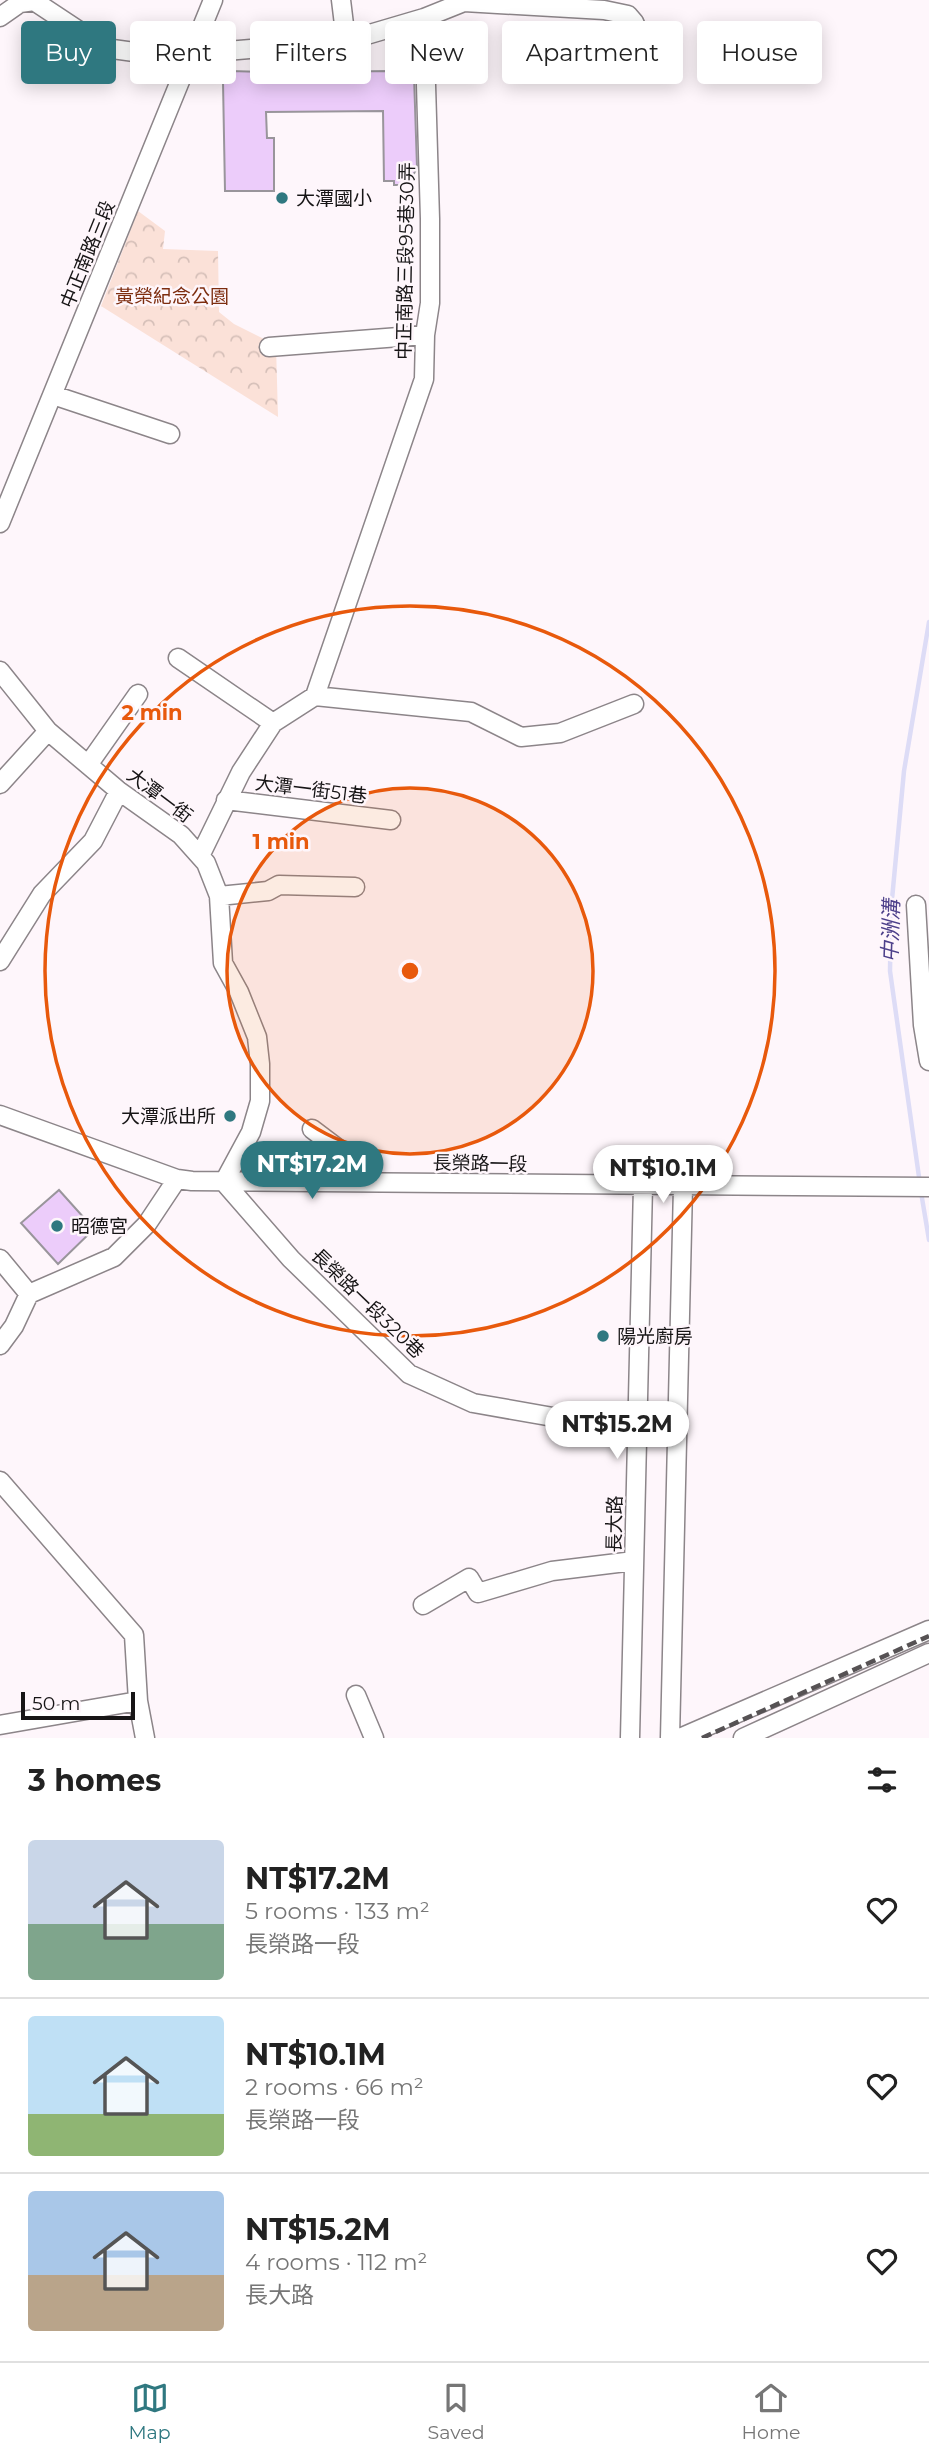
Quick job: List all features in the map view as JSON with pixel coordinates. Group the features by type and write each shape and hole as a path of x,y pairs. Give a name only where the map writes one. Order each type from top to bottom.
{"street":[{"name":"中正南路三段","path":"204,21 213,0"},
{"path":"341,0 344,21"},
{"path":"0,17 20,3 34,1 105,48 130,51"},
{"path":"371,34 424,18 464,2 604,10 628,15 633,21"},
{"name":"中正南路三段95巷30弄","path":"315,696 424,379 425,335 430,303 430,219 424,18"},
{"name":"中正南路三段","path":"0,523 179,84"},
{"path":"270,347 425,335"},
{"path":"53,395 170,434"},
{"path":"178,658 273,723"},
{"name":"大潭一街","path":"0,671 48,731 119,792 181,835 205,863 219,896 223,963 239,992 257,1037 260,1065 260,1101 251,1132 224,1182"},
{"path":"88,765 138,694"},
{"path":"315,696 471,712 521,737 560,733 634,704"},
{"name":"大潭一街51巷","path":"200,856 241,772 273,723 315,696"},
{"path":"0,784 48,731"},
{"path":"0,961 42,894 93,841 119,792"},
{"name":"大潭一街51巷","path":"226,800 391,820"},
{"path":"219,896 268,891 279,885 355,887"},
{"path":"916,905 923,1025 929,1061"},
{"name":"長榮路一段","path":"0,1115 177,1179 224,1182 929,1187"},
{"path":"312,1129 361,1166 374,1182"},
{"path":"0,1345 29,1294 114,1257 148,1224 177,1179"},
{"name":"長榮路一段320巷","path":"224,1182 291,1259 409,1374 473,1403 570,1420 637,1425"},
{"name":"長大路","path":"630,1738 643,1186"},
{"path":"670,1738 683,1186"},
{"path":"0,1259 29,1294"},
{"path":"0,1481 134,1635 138,1701 145,1738"},
{"path":"423,1605 469,1578 478,1593 552,1571 634,1561"},
{"path":"680,1738 929,1630"},
{"path":"743,1738 929,1653"},
{"path":"356,1695 374,1738"},
{"path":"0,1725 138,1701"}],"green space":[{"name":"黃榮紀念公園","path":"138,211 165,231 163,249 218,251 219,312 234,324 276,345 278,417 101,306"}],"building":[{"path":"236,71 250,72 250,84 371,84 371,71 385,71 385,84 414,84 417,167 412,178 406,178 406,185 394,185 394,181 384,181 383,111 266,112 267,138 274,138 274,191 225,191 223,84 236,84"},
{"name":"昭德宮","path":"59,1190 94,1229 58,1264 21,1223"}],"waterway":[{"name":"中洲溝","path":"920,1184 890,971 891,910 904,771 929,622"},
{"name":"中洲溝","path":"921,1192 929,1240"}],"railway":[{"path":"702,1738 929,1636"}],"place":[{"name":"大潭國小","path":"282,198"},
{"name":"大潭派出所","path":"230,1116"},
{"name":"昭德宮","path":"57,1226"},
{"name":"陽光廚房","path":"603,1336"}]}
